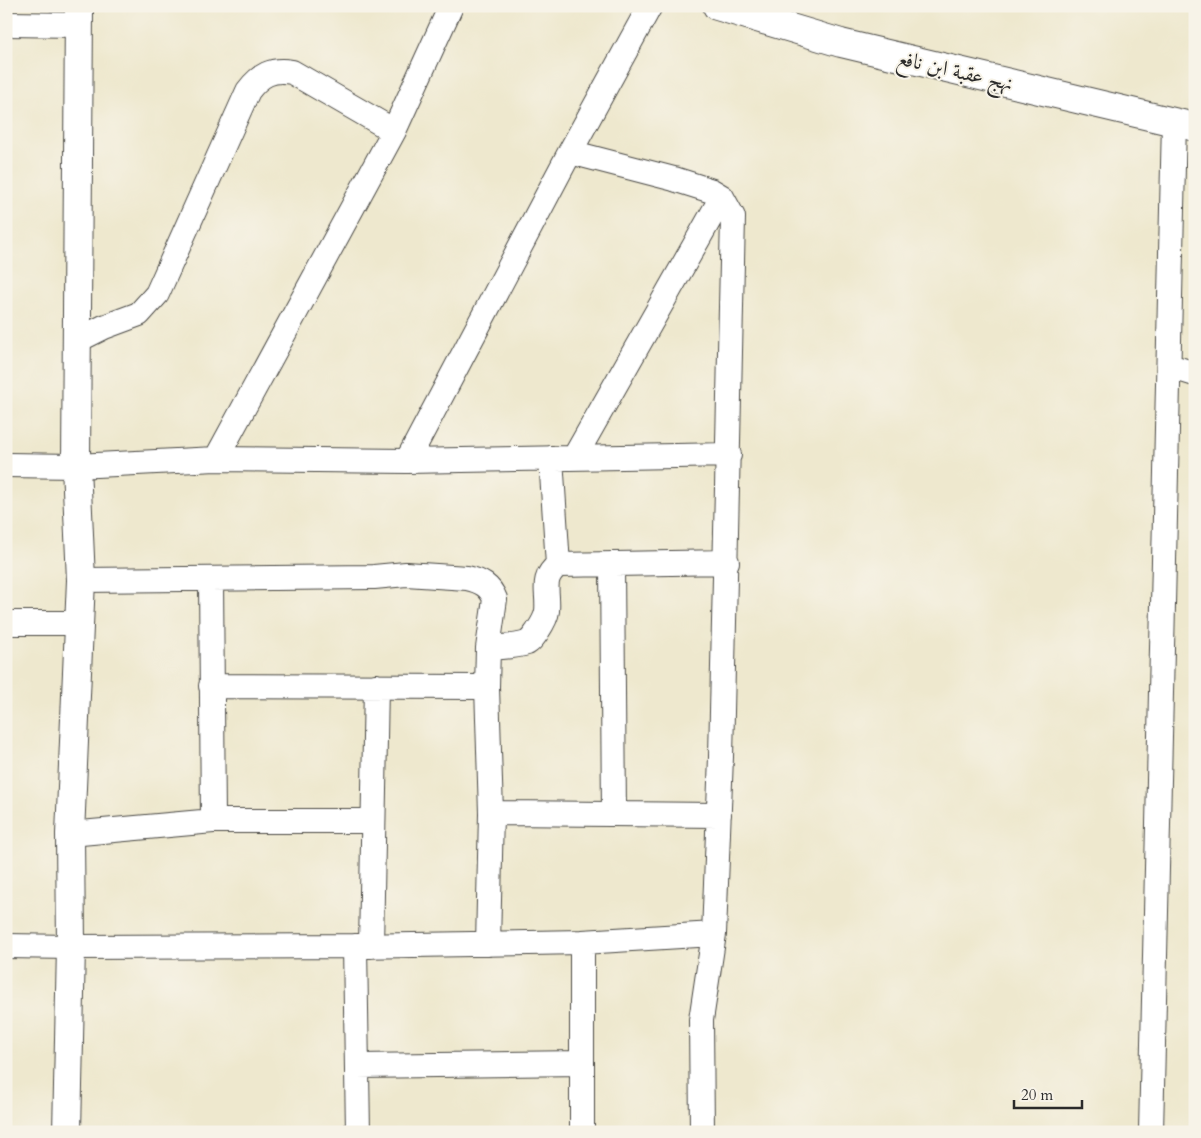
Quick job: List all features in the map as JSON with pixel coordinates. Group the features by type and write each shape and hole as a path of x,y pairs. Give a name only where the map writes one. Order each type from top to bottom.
{"street":[{"path":"216,459 394,131 451,6"},
{"path":"407,461 570,152 650,6"},
{"name":"نهج عقبة ابن نافع","path":"717,6 850,46 1184,124"},
{"path":"6,24 79,16 76,466 81,580 70,834 71,947 67,1132"},
{"path":"78,340 104,327 139,314 157,294 248,91 266,73 282,70 292,72 394,131"},
{"path":"1151,1132 1169,366 1184,124"},
{"path":"570,152 674,178 712,191 722,197 733,217 727,562 719,815 714,934 701,1020 702,1132"},
{"path":"558,565 562,458 722,197"},
{"path":"1169,366 1195,374"},
{"path":"6,465 76,466 216,459 407,461 729,454"},
{"path":"488,648 523,644 529,642 534,637 543,623 547,612 547,577 550,571 558,565 727,562"},
{"path":"612,564 614,814"},
{"path":"81,580 374,577 406,574 467,578 476,580 489,587 495,599 488,648 487,688 491,813 488,944"},
{"path":"212,579 213,821"},
{"path":"6,623 79,623"},
{"path":"211,686 487,688"},
{"path":"358,1132 357,1066 363,946 373,821 376,686"},
{"path":"491,813 719,815"},
{"path":"70,834 213,821 373,821"},
{"path":"6,946 488,944 582,942 714,934"},
{"path":"582,942 582,1132"},
{"path":"357,1066 582,1063"}]}
